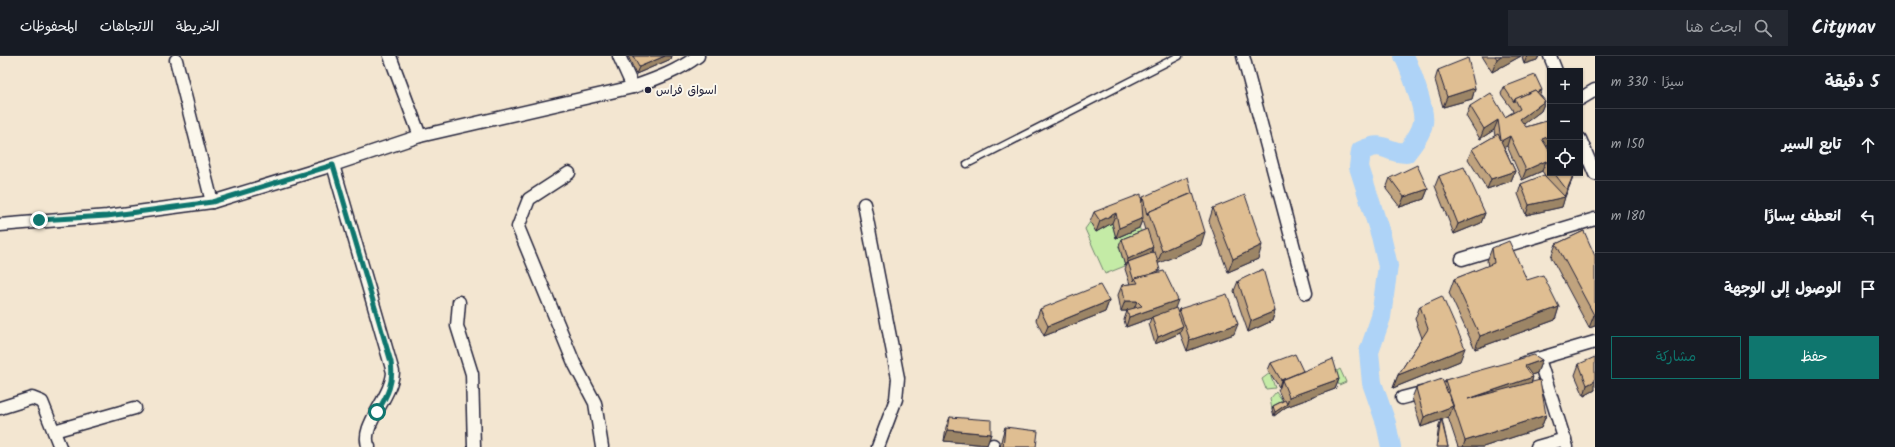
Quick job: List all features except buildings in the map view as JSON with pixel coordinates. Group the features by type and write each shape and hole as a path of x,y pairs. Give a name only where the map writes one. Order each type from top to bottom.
{"street":[{"path":"390,56 420,136"},
{"path":"619,56 633,87"},
{"path":"0,225 107,216 212,202 333,165 420,136 633,87 666,75 684,66 698,56"},
{"path":"1243,56 1306,293"},
{"path":"1550,56 1555,68"},
{"path":"176,60 212,202"},
{"path":"1583,96 1595,90"},
{"path":"1580,140 1595,174"},
{"path":"333,165 393,372 390,389 368,428 366,436 369,447"},
{"path":"569,174 529,199 518,227 574,363 594,403 602,447"},
{"path":"864,204 898,378 896,400 878,447"},
{"path":"1462,259 1595,219"},
{"path":"459,302 457,326 472,374 474,447"},
{"path":"1511,367 1595,342"},
{"path":"1537,447 1566,443 1539,359"},
{"path":"1402,398 1439,388"},
{"path":"0,408 32,398 37,399 45,407 60,447"},
{"path":"54,431 135,408"}],"lane":[{"path":"967,164 1179,56"}],"green space":[{"path":"1090,222 1112,223 1116,238 1139,228 1145,236 1119,246 1125,266 1105,274 1085,229"},
{"path":"1340,369 1346,382 1339,385 1334,373"},
{"path":"1270,373 1275,388 1266,389 1262,379"},
{"path":"1276,392 1284,404 1272,409 1270,399"}],"waterway":[{"path":"1391,447 1386,423 1372,383 1369,352 1381,317 1388,266 1381,236 1359,167 1361,151 1375,146 1380,146 1393,151 1406,153 1420,131 1423,123 1422,109 1404,56"}],"place":[{"name":"اسواق فراس","path":"648,90"}],"route":[{"path":"39,220 107,216 212,202 333,165 393,372 390,389 377,412"}]}
